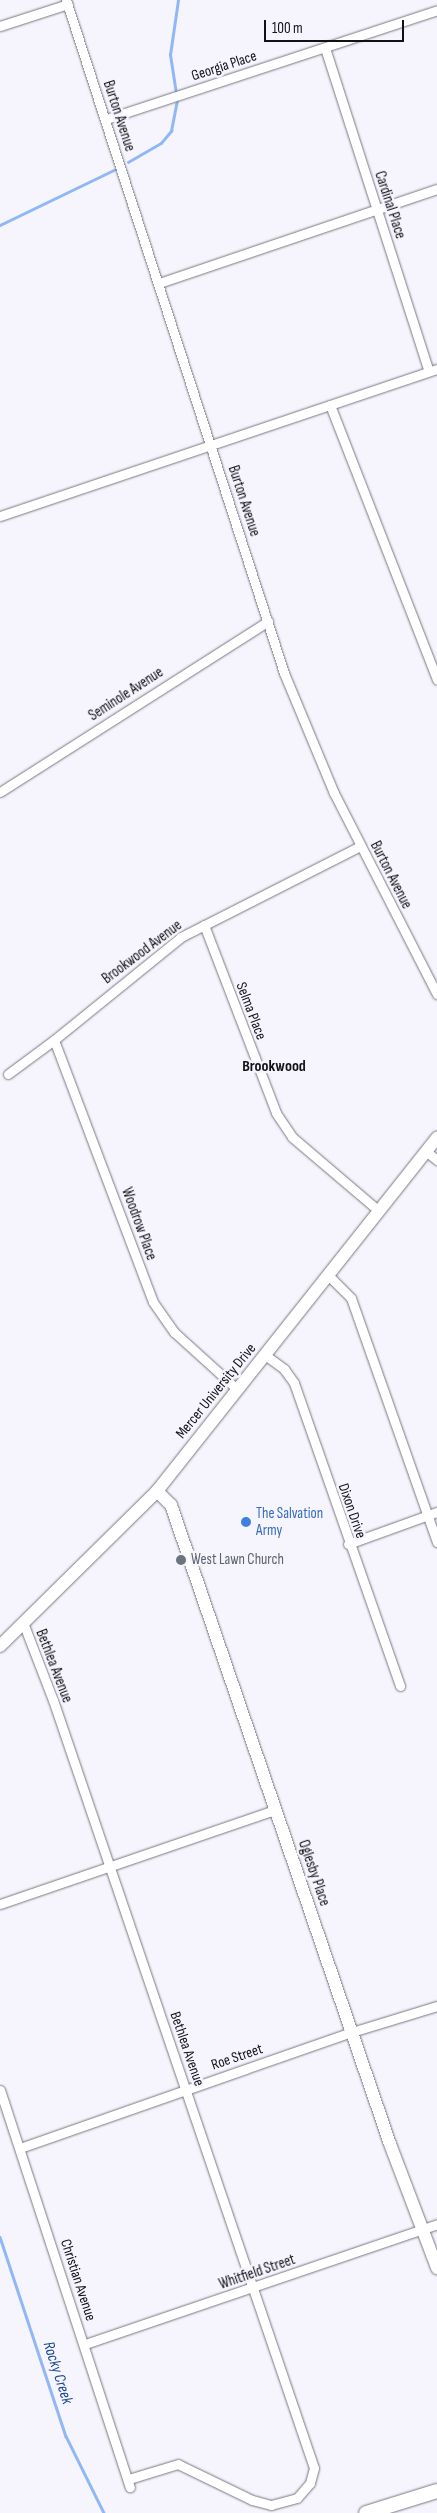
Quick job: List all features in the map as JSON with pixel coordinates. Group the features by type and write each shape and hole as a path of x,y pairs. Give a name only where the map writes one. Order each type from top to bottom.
{"main road":[{"path":"366,2513 437,2491"}],"street":[{"path":"0,26 67,2"},
{"name":"Burton Avenue","path":"67,2 268,621 307,732 360,846 437,994"},
{"name":"Georgia Place","path":"106,119 437,10"},
{"name":"Cardinal Place","path":"325,48 377,209 433,370"},
{"path":"159,283 437,189"},
{"path":"0,516 433,370"},
{"path":"330,405 437,680"},
{"name":"Seminole Avenue","path":"0,792 268,621"},
{"name":"Brookwood Avenue","path":"8,1074 54,1040 181,936 360,846"},
{"name":"Selma Place","path":"204,925 276,1114 292,1137 379,1211"},
{"name":"Woodrow Place","path":"54,1040 153,1302 174,1332 238,1390"},
{"name":"Mercer University Drive","path":"0,1646 24,1625 157,1491 437,1138"},
{"path":"426,1152 437,1160"},
{"path":"329,1276 351,1298 432,1513 437,1542"},
{"name":"Dixon Drive","path":"265,1355 284,1369 294,1383 348,1544 400,1686"},
{"name":"Oglesby Place","path":"157,1491 171,1505 390,2144 424,2229 437,2268"},
{"path":"348,1544 432,1513"},
{"name":"Bethlea Avenue","path":"24,1625 53,1700 312,2462 310,2484 297,2498 271,2505 252,2500 178,2464 130,2483"},
{"path":"0,1904 275,1810"},
{"name":"Roe Street","path":"20,2148 352,2032 437,2006"},
{"name":"Christian Avenue","path":"0,2090 130,2483"},
{"name":"Whitfield Street","path":"85,2344 254,2288 437,2224"}],"waterway":[{"path":"128,162 161,143 171,131 177,100 170,55 178,0"},
{"path":"0,225 114,170"},
{"name":"Rocky Creek","path":"0,2237 66,2436 104,2513"}],"place":[{"name":"The Salvation Army","path":"246,1522"},
{"name":"West Lawn Church","path":"181,1560"}],"district":[{"name":"Brookwood","path":"274,1067"}]}
